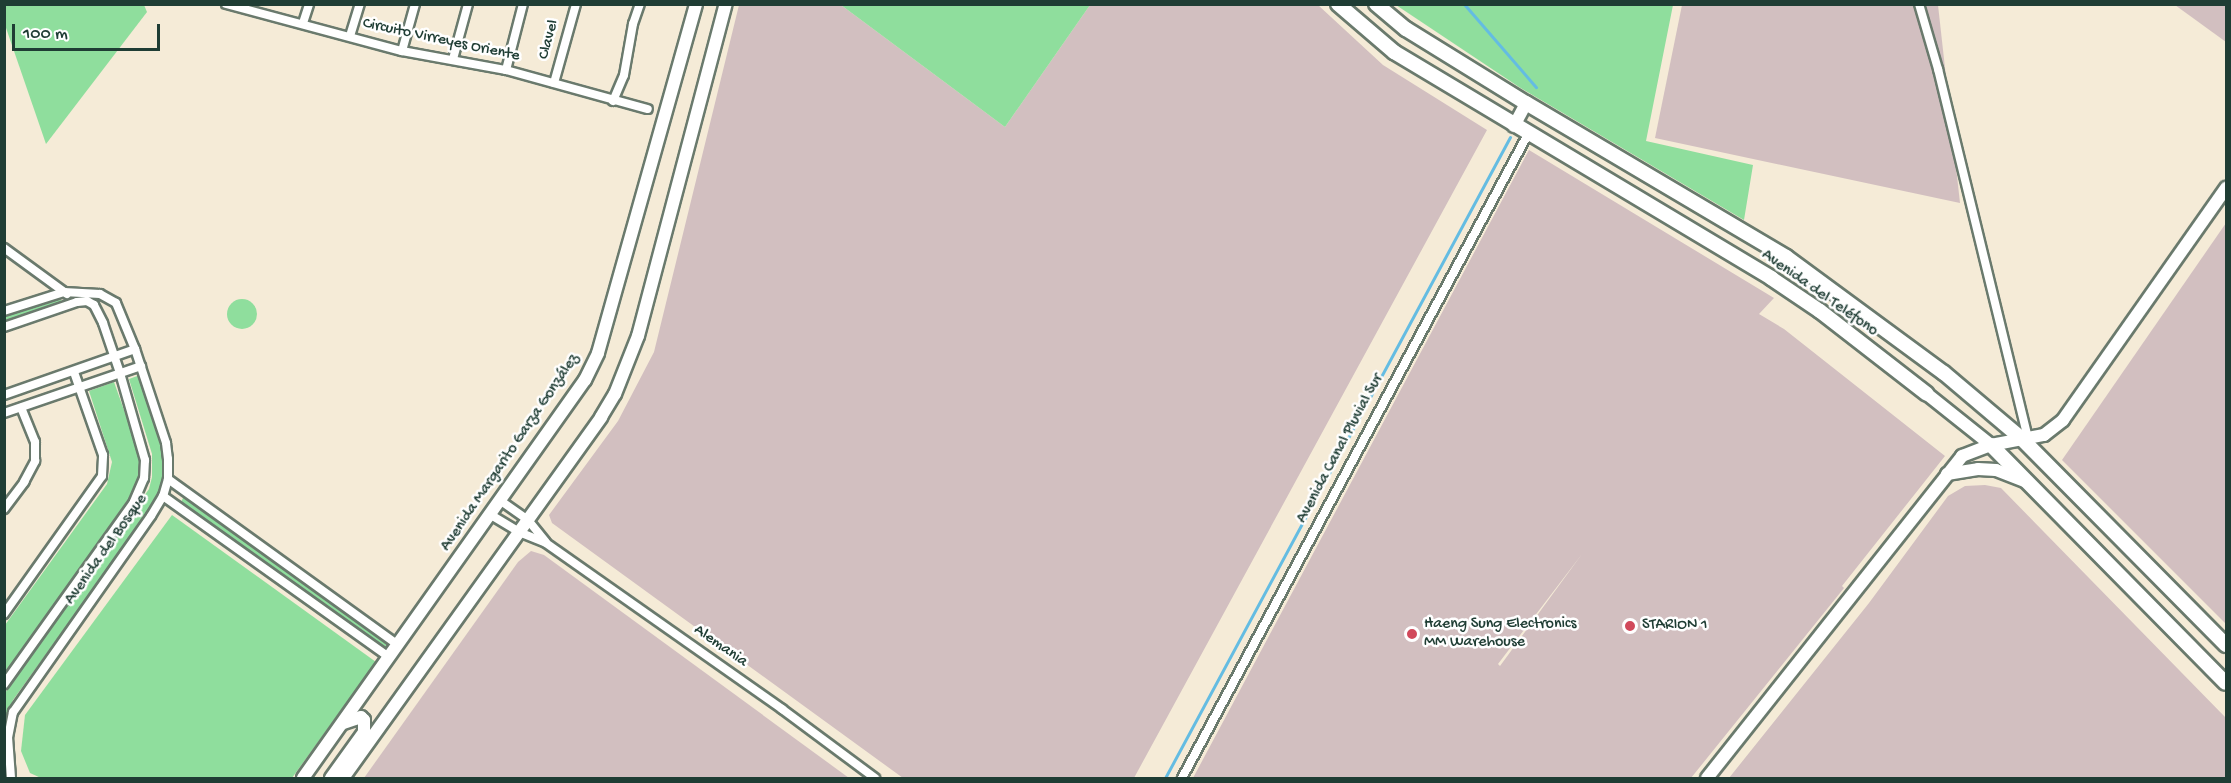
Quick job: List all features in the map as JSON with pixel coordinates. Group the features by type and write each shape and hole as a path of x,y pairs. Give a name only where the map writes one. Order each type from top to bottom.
{"main road":[{"name":"Avenida Margarito Garza González","path":"308,775 340,725 585,380 598,353 696,4"},
{"path":"343,778 601,417 624,375 641,325 726,4"},
{"name":"Avenida del Teléfono","path":"1338,4 1394,52 1771,278 1820,311 1990,446 2226,683"},
{"name":"Avenida del Teléfono","path":"1377,4 1406,29 1526,103 1786,256 1944,373 2025,438 2226,645"},
{"path":"1514,126 1526,103"},
{"path":"1707,778 1962,456 1990,446 2044,435 2063,420 2226,188"},
{"path":"1947,474 1978,469 1996,470 2028,482"},
{"path":"331,778 364,732 365,725 364,720 357,717 340,725"}],"street":[{"name":"Circuito Virreyes Oriente","path":"226,4 254,9 402,51 506,70 648,109"},
{"path":"303,23 309,4"},
{"path":"350,36 360,4"},
{"path":"402,51 416,4"},
{"path":"453,59 468,4"},
{"path":"506,70 524,4"},
{"name":"Clavel","path":"554,83 576,4"},
{"path":"614,101 624,75 633,24 640,4"},
{"path":"1919,4 1938,69 2025,438"},
{"name":"Avenida Canal Pluvial Sur","path":"1182,778 1528,134"},
{"path":"4,248 77,302"},
{"path":"4,311 64,292"},
{"name":"Avenida del Bosque","path":"11,778 8,736 13,712 163,496 168,479 166,443 141,366 119,309 107,297 90,292 64,292"},
{"path":"4,327 77,302"},
{"name":"Avenida del Bosque","path":"4,684 113,533 139,492 145,460 120,374 103,323 91,302 77,302"},
{"path":"4,395 135,349"},
{"path":"4,413 141,366"},
{"path":"4,614 102,476 103,455 74,372"},
{"path":"4,509 32,470 35,461 35,442 21,408"},
{"path":"168,479 397,644"},
{"path":"163,496 389,657"},
{"name":"Alemania","path":"501,501 528,520 546,543"},
{"name":"Alemania","path":"491,515 519,532 546,543 775,704 875,778"}],"shaded area":[{"path":"739,5 841,5 1005,127 1090,5 1318,5 1383,65 1487,130 1134,778 903,778 552,523 549,515 618,421 654,352"},
{"path":"1682,5 1938,5 1960,203 1655,138"},
{"path":"2175,5 2226,5 2226,42"},
{"path":"1529,150 1774,298 1759,314 1784,329 1945,456 1842,586 1844,588 1691,778 1193,778","holes":["1582,554 1500,666 1498,664"]},
{"path":"2226,223 2226,624 2062,460"},
{"path":"1985,485 2001,488 2226,718 2226,778 1729,778 1869,603 1948,496 1965,486"},
{"path":"531,551 544,555 849,778 364,778 518,562"}],"green space":[{"path":"4,5 144,5 147,12 46,144 5,25"},
{"path":"841,5 1090,5 1005,127"},
{"path":"1396,5 1673,5 1646,141 1753,165 1744,220 1519,87"},
{"path":"57,298 64,302 5,323 4,316"},
{"path":"242,299 248,300 256,308 256,320 248,328 242,329 236,328 228,320 227,314 228,308 236,300"},
{"path":"140,375 163,453 164,482 160,496 13,700 5,721 5,693 149,489 152,477 152,454 129,379"},
{"path":"114,382 140,455 138,482 132,494 5,675 5,625 107,484 112,462 89,391"},
{"path":"184,496 393,647 390,651 181,502"},
{"path":"172,515 376,662 292,778 41,778 30,773 21,751 25,715"}],"waterway":[{"path":"1464,4 1536,87"},
{"path":"1165,778 1510,137"}],"place":[{"name":"STARION 1","path":"1630,626"},
{"name":"Haeng Sung Electronics MM Warehouse","path":"1412,634"}]}
